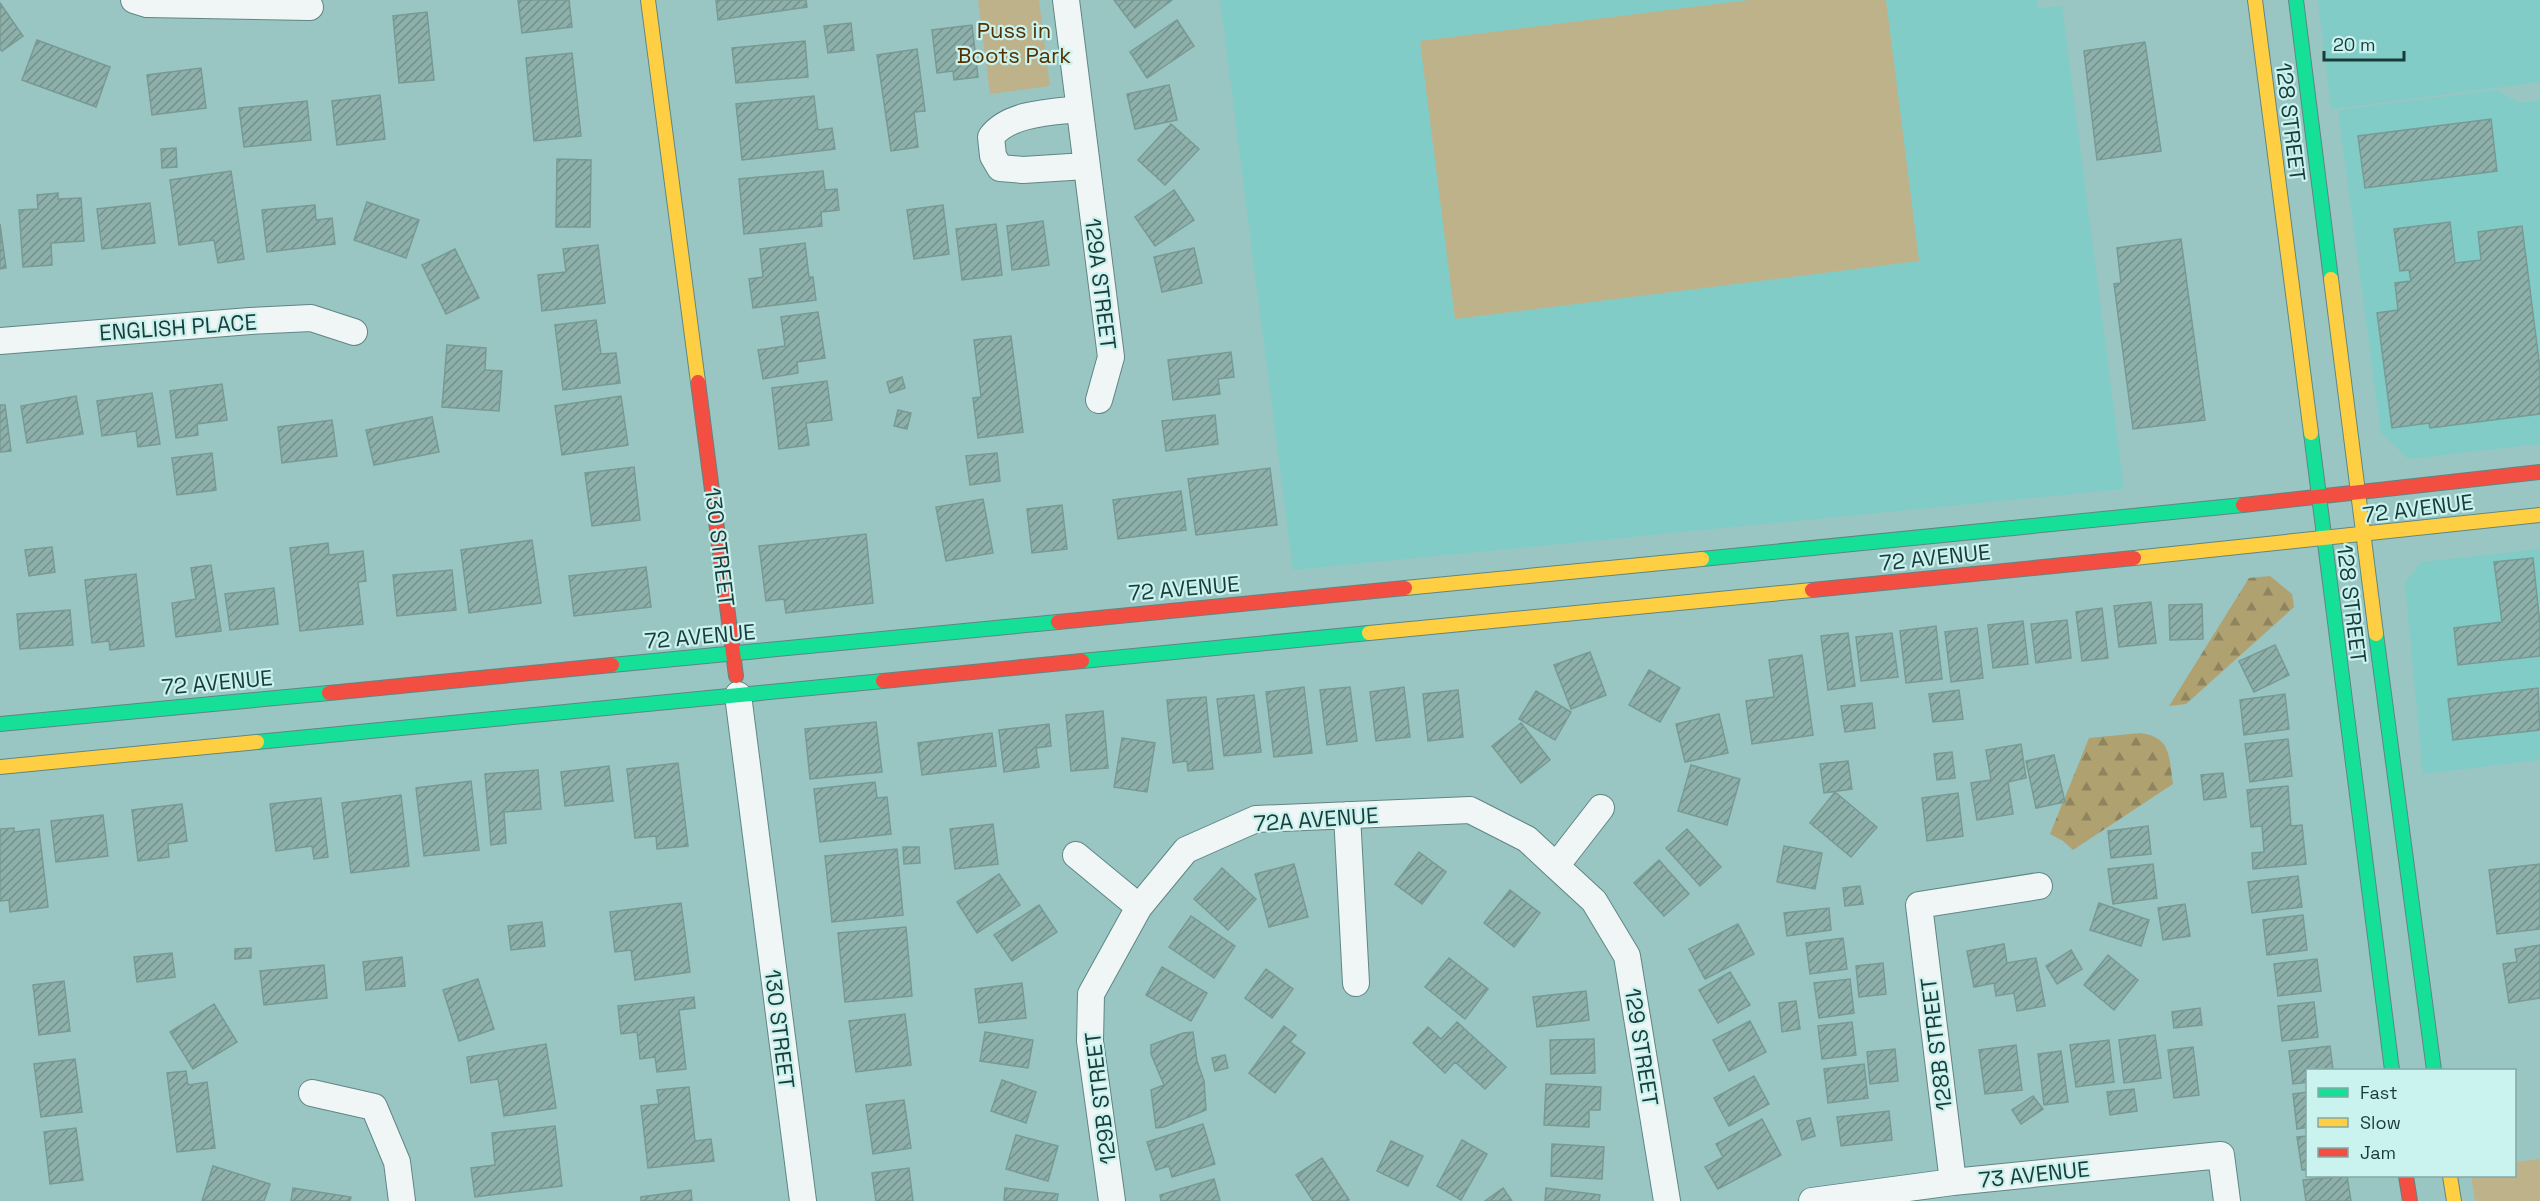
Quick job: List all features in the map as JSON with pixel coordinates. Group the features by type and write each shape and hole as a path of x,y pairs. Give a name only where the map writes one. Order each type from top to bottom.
{"main road":[{"name":"130 STREET","path":"648,0 738,695"},
{"name":"128 STREET","path":"2255,0 2392,1069"},
{"name":"128 STREET","path":"2296,0 2434,1069"},
{"name":"72 AVENUE","path":"0,724 2358,494 2540,472"},
{"name":"72 AVENUE","path":"0,766 1333,638 2323,540 2540,515"},
{"path":"1389,605 1405,588"},
{"path":"1333,638 1356,618"},
{"path":"2406,1177 2410,1201"},
{"path":"2450,1177 2454,1201"}],"street":[{"path":"134,0 147,4 310,7"},
{"name":"129A STREET","path":"1066,0 1112,357 1099,400"},
{"path":"1079,109 1049,113 998,127 991,137 993,156 1000,168 1023,170 1086,166"},
{"name":"ENGLISH PLACE","path":"0,341 311,318 354,332"},
{"name":"130 STREET","path":"738,695 803,1201"},
{"path":"1556,866 1601,807"},
{"name":"72A AVENUE","path":"1091,994 1139,908 1186,850 1256,819 1470,810 1527,839 1594,902"},
{"path":"1347,815 1356,983"},
{"path":"1076,855 1139,908"},
{"name":"128B STREET","path":"1953,1182 1919,905 2039,886"},
{"name":"129 STREET","path":"1594,902 1627,956 1667,1201"},
{"name":"129B STREET","path":"1091,994 1090,1041 1112,1201"},
{"path":"312,1093 374,1107 397,1162 402,1201"},
{"name":"73 AVENUE","path":"1812,1201 1953,1182 2221,1155 2227,1201"}],"shaded area":[{"path":"1220,0 2037,0 2038,8 2062,6 2124,489 1293,570"},
{"path":"2318,0 2540,0 2540,82 2331,109"},
{"path":"2496,90 2520,103 2540,100 2540,444 2408,459 2381,433 2338,110"},
{"path":"2540,549 2540,760 2423,774 2405,583 2421,562"}],"green space":[{"name":"Puss in Boots Park","path":"978,0 1039,0 1050,86 990,94"},
{"path":"1749,0 1886,0 1919,261 1455,319 1420,41"},
{"path":"2270,576 2292,594 2294,607 2186,704 2169,706 2249,578"},
{"path":"2140,733 2158,739 2167,750 2173,784 2073,850 2050,834 2089,738"},
{"path":"2540,1159 2540,1201 2475,1201 2471,1177 2516,1177 2516,1162"}],"building":[{"path":"518,0 569,0 572,27 522,33"},
{"path":"716,0 806,0 807,7 718,20"},
{"path":"1114,0 1172,0 1135,28"},
{"path":"0,3 23,36 2,51 0,49"},
{"path":"427,12 434,80 399,83 393,16"},
{"path":"1177,20 1194,46 1147,78 1130,52"},
{"path":"851,23 854,50 828,53 824,26"},
{"path":"972,25 978,77 954,80 953,71 937,73 932,30"},
{"path":"37,40 110,67 96,107 22,80"},
{"path":"805,41 808,77 736,83 732,48"},
{"path":"2145,42 2161,151 2097,160 2084,51"},
{"path":"917,49 925,111 914,112 918,147 891,151 877,55"},
{"path":"572,53 581,136 534,141 526,58"},
{"path":"201,68 206,108 152,115 147,75"},
{"path":"1169,85 1177,120 1135,129 1127,94"},
{"path":"380,95 385,139 337,145 332,101"},
{"path":"814,96 818,130 832,128 835,149 742,160 736,104"},
{"path":"307,101 311,140 244,147 239,108"},
{"path":"2491,119 2497,171 2365,188 2358,136"},
{"path":"1171,124 1199,149 1165,185 1138,160"},
{"path":"176,148 177,167 162,168 161,149"},
{"path":"557,159 591,160 590,227 556,227"},
{"path":"231,171 244,259 218,263 214,240 179,245 170,180"},
{"path":"823,171 825,190 837,189 839,210 821,212 822,226 744,234 739,179"},
{"path":"1174,190 1194,220 1155,246 1135,217"},
{"path":"58,193 58,199 81,198 84,241 51,243 52,265 23,267 19,210 38,209 37,195"},
{"path":"367,202 419,220 406,258 354,240"},
{"path":"150,203 155,243 102,249 97,209"},
{"path":"315,205 316,220 332,218 335,244 267,252 262,210"},
{"path":"943,205 949,254 914,259 907,210"},
{"path":"1043,221 1049,265 1012,270 1007,226"},
{"path":"2450,222 2455,263 2481,260 2478,232 2522,226 2540,369 2540,414 2430,428 2429,423 2392,428 2377,313 2398,310 2395,283 2411,281 2409,270 2400,271 2394,229"},
{"path":"0,224 6,268 0,269"},
{"path":"996,224 1002,275 962,280 956,229"},
{"path":"2181,239 2205,420 2133,429 2114,284 2121,283 2117,248"},
{"path":"805,243 809,277 813,277 816,300 753,308 749,279 763,277 760,249"},
{"path":"598,245 605,303 542,311 538,275 566,272 563,249"},
{"path":"1194,248 1202,283 1162,292 1154,257"},
{"path":"455,249 479,298 446,314 422,265"},
{"path":"818,312 825,358 797,362 798,373 763,379 758,350 785,346 781,317"},
{"path":"596,320 601,354 616,353 620,383 563,390 555,325"},
{"path":"1011,336 1023,432 978,438 973,398 981,397 974,340"},
{"path":"447,345 486,348 485,370 502,371 499,411 442,407"},
{"path":"1231,352 1234,377 1218,379 1220,394 1173,400 1168,360"},
{"path":"902,377 905,388 890,393 887,382"},
{"path":"827,381 832,420 806,423 809,445 779,449 772,388"},
{"path":"222,384 227,420 197,424 198,435 176,438 170,391"},
{"path":"152,393 160,444 138,447 136,431 102,436 97,401"},
{"path":"76,396 83,434 27,443 21,406"},
{"path":"621,396 628,445 562,455 555,406"},
{"path":"0,405 5,405 11,451 0,452"},
{"path":"898,410 911,413 907,429 894,426"},
{"path":"1215,415 1218,444 1166,451 1162,421"},
{"path":"432,417 439,452 374,465 366,430"},
{"path":"332,420 337,456 282,463 278,427"},
{"path":"212,453 216,490 177,495 172,458"},
{"path":"997,453 1000,481 970,485 966,456"},
{"path":"634,467 640,520 592,526 585,473"},
{"path":"1270,468 1277,525 1196,535 1188,479"},
{"path":"1181,491 1186,530 1118,539 1113,500"},
{"path":"983,499 993,553 946,561 936,507"},
{"path":"1062,505 1067,549 1032,553 1027,509"},
{"path":"866,534 873,603 786,613 784,599 766,601 759,546"},
{"path":"532,540 541,603 469,613 461,550"},
{"path":"328,543 329,555 363,551 366,581 358,582 363,624 300,631 290,548"},
{"path":"52,547 55,572 29,576 25,550"},
{"path":"2533,558 2540,625 2540,656 2458,665 2454,628 2502,622 2494,562"},
{"path":"211,565 221,631 176,637 172,603 196,599 191,568"},
{"path":"646,567 651,607 574,616 569,576"},
{"path":"452,570 456,610 397,616 393,575"},
{"path":"136,574 144,646 110,650 109,641 92,643 85,580"},
{"path":"274,588 278,624 230,630 225,594"},
{"path":"2151,602 2156,643 2119,647 2114,606"},
{"path":"2202,604 2203,639 2170,640 2169,605"},
{"path":"2102,608 2108,658 2082,661 2076,612"},
{"path":"70,610 73,645 20,649 17,614"},
{"path":"2067,620 2071,658 2036,663 2031,624"},
{"path":"2023,621 2028,664 1993,668 1988,625"},
{"path":"1936,626 1942,679 1906,683 1900,631"},
{"path":"1977,628 1983,678 1951,682 1945,632"},
{"path":"1848,633 1855,686 1828,690 1821,636"},
{"path":"1892,633 1898,677 1861,681 1856,637"},
{"path":"2275,645 2289,675 2254,692 2239,661"},
{"path":"1590,652 1606,695 1571,709 1554,665"},
{"path":"1802,655 1813,735 1752,744 1746,701 1774,697 1769,660"},
{"path":"1649,670 1680,688 1660,722 1629,705"},
{"path":"1304,687 1312,753 1274,757 1266,692"},
{"path":"1350,687 1357,741 1327,745 1320,690"},
{"path":"1404,687 1410,737 1376,741 1370,692"},
{"path":"2538,688 2540,730 2453,740 2448,699"},
{"path":"1458,690 1463,737 1428,741 1423,694"},
{"path":"1959,690 1963,719 1933,722 1929,694"},
{"path":"1536,691 1571,712 1555,740 1519,719"},
{"path":"2285,694 2289,729 2244,735 2240,700"},
{"path":"1254,695 1261,752 1224,756 1217,699"},
{"path":"1206,697 1213,769 1188,771 1187,761 1173,763 1167,700"},
{"path":"1872,703 1875,728 1845,732 1841,706"},
{"path":"1103,711 1108,768 1071,771 1066,715"},
{"path":"1719,714 1728,753 1685,762 1676,724"},
{"path":"876,722 882,772 810,779 805,729"},
{"path":"1521,723 1550,760 1521,783 1492,746"},
{"path":"1049,724 1051,746 1036,748 1039,767 1004,772 999,730"},
{"path":"992,733 996,766 922,775 918,743"},
{"path":"1122,738 1155,743 1147,792 1114,787"},
{"path":"2288,739 2292,776 2250,782 2245,744"},
{"path":"2021,744 2026,778 2008,782 2013,814 1977,820 1971,783 1991,780 1986,750"},
{"path":"1952,752 1955,778 1937,780 1934,754"},
{"path":"2054,755 2065,802 2036,808 2026,761"},
{"path":"1848,761 1852,789 1824,793 1820,764"},
{"path":"678,763 688,846 657,849 656,836 635,838 627,769"},
{"path":"1691,765 1740,779 1727,825 1678,811"},
{"path":"609,766 613,801 565,806 561,772"},
{"path":"538,770 541,809 504,812 506,843 491,845 485,774"},
{"path":"2223,773 2226,797 2204,800 2201,775"},
{"path":"471,781 479,850 424,856 416,788"},
{"path":"875,782 877,798 887,797 891,834 820,842 814,789"},
{"path":"2288,786 2291,826 2302,825 2306,864 2253,869 2252,853 2264,852 2262,826 2251,827 2247,790"},
{"path":"1835,792 1877,827 1851,857 1810,823"},
{"path":"1958,793 1963,836 1927,841 1922,798"},
{"path":"401,795 409,866 351,873 342,803"},
{"path":"321,798 328,857 314,859 312,846 276,851 270,804"},
{"path":"182,804 187,841 168,844 169,857 138,861 132,810"},
{"path":"103,815 108,856 56,862 51,821"},
{"path":"993,824 998,864 955,869 950,829"},
{"path":"2148,826 2151,854 2111,858 2108,831"},
{"path":"14,828 14,832 39,829 48,907 10,912 9,900 0,901 0,829"},
{"path":"1687,829 1721,867 1700,886 1666,848"},
{"path":"1784,846 1822,853 1815,889 1777,882"},
{"path":"903,847 919,847 920,863 904,864"},
{"path":"897,849 903,915 832,922 825,856"},
{"path":"1419,852 1446,872 1422,904 1395,884"},
{"path":"1659,860 1689,894 1664,916 1634,883"},
{"path":"1294,864 1308,917 1269,927 1255,874"},
{"path":"2153,864 2157,898 2113,904 2108,869"},
{"path":"2540,864 2540,929 2497,934 2489,870"},
{"path":"1222,868 1256,899 1228,930 1194,899"},
{"path":"999,874 1020,905 977,933 957,902"},
{"path":"2298,876 2302,907 2252,913 2248,882"},
{"path":"1860,886 1863,904 1845,906 1843,888"},
{"path":"1510,890 1540,913 1514,947 1484,923"},
{"path":"681,903 690,972 635,980 631,950 615,952 610,912"},
{"path":"2099,903 2149,920 2141,946 2090,930"},
{"path":"2185,904 2190,936 2163,940 2158,908"},
{"path":"1039,905 1057,932 1012,961 994,935"},
{"path":"1829,908 1831,930 1787,936 1784,913"},
{"path":"2303,915 2307,950 2267,955 2263,920"},
{"path":"1191,916 1235,946 1214,978 1169,947"},
{"path":"542,922 545,946 511,950 508,926"},
{"path":"1738,924 1754,954 1705,979 1689,949"},
{"path":"906,927 912,996 845,1002 838,933"},
{"path":"1843,938 1847,969 1810,974 1806,943"},
{"path":"2004,944 2007,963 2036,958 2045,1006 2017,1011 2014,993 1996,996 1994,983 1974,987 1967,951"},
{"path":"2540,945 2540,998 2509,1003 2503,964 2517,962 2515,949"},
{"path":"251,948 251,958 235,959 235,949"},
{"path":"2071,950 2082,969 2057,984 2046,966"},
{"path":"172,953 175,977 137,982 134,957"},
{"path":"2108,955 2138,980 2114,1010 2084,985"},
{"path":"402,957 405,986 366,990 363,962"},
{"path":"1449,958 1488,989 1465,1019 1425,987"},
{"path":"2317,959 2321,991 2278,996 2274,964"},
{"path":"1883,963 1886,994 1859,997 1856,966"},
{"path":"324,965 327,998 264,1005 260,971"},
{"path":"1162,967 1207,993 1191,1021 1146,995"},
{"path":"1266,969 1293,989 1272,1018 1245,998"},
{"path":"1730,972 1750,1005 1718,1023 1699,990"},
{"path":"478,979 494,1029 459,1041 443,990"},
{"path":"1850,979 1854,1013 1819,1018 1814,983"},
{"path":"64,981 70,1031 39,1035 33,985"},
{"path":"1022,983 1026,1018 979,1023 975,989"},
{"path":"1586,991 1589,1020 1537,1027 1533,997"},
{"path":"694,997 695,1008 679,1010 686,1069 657,1072 655,1057 640,1059 637,1032 621,1034 618,1006"},
{"path":"1796,1001 1800,1029 1782,1032 1779,1003"},
{"path":"2314,1002 2318,1037 2282,1041 2278,1006"},
{"path":"214,1004 237,1042 193,1069 170,1032"},
{"path":"2200,1008 2202,1025 2174,1028 2172,1012"},
{"path":"905,1014 911,1065 856,1072 849,1021"},
{"path":"1750,1021 1766,1052 1729,1071 1713,1040"},
{"path":"1457,1022 1506,1067 1485,1089 1455,1062 1445,1073 1413,1043 1428,1027 1441,1039"},
{"path":"1852,1022 1856,1055 1822,1059 1818,1026"},
{"path":"1284,1026 1296,1035 1290,1042 1305,1053 1275,1093 1249,1073"},
{"path":"985,1032 1033,1040 1028,1068 980,1061"},
{"path":"1193,1032 1197,1061 1204,1081 1206,1110 1156,1128 1151,1090 1164,1085 1151,1054 1151,1045 1183,1033"},
{"path":"2155,1035 2161,1078 2124,1083 2119,1040"},
{"path":"1594,1039 1595,1073 1551,1074 1550,1040"},
{"path":"2109,1040 2114,1082 2076,1087 2070,1045"},
{"path":"546,1044 556,1108 504,1116 498,1079 471,1083 467,1057"},
{"path":"2016,1045 2022,1090 1985,1094 1979,1050"},
{"path":"2330,1046 2333,1069 2306,1069 2306,1082 2293,1084 2289,1051"},
{"path":"2193,1047 2199,1095 2174,1098 2168,1050"},
{"path":"1895,1049 1898,1081 1870,1084 1867,1052"},
{"path":"2061,1051 2068,1102 2044,1105 2038,1054"},
{"path":"1225,1055 1228,1068 1215,1071 1212,1058"},
{"path":"75,1059 82,1112 41,1117 34,1064"},
{"path":"1864,1064 1868,1098 1828,1103 1824,1069"},
{"path":"186,1071 188,1085 207,1082 215,1148 177,1152 167,1073"},
{"path":"1754,1076 1769,1104 1729,1126 1714,1098"},
{"path":"1002,1080 1036,1092 1026,1123 991,1111"},
{"path":"1546,1084 1601,1087 1600,1110 1589,1110 1589,1127 1544,1125"},
{"path":"689,1087 695,1141 711,1139 714,1161 648,1168 641,1106 659,1104 657,1090"},
{"path":"2134,1089 2137,1111 2110,1115 2107,1092"},
{"path":"2306,1092 2306,1127 2297,1129 2293,1094"},
{"path":"2033,1096 2043,1109 2021,1124 2012,1110"},
{"path":"904,1100 911,1148 873,1154 866,1105"},
{"path":"1889,1111 1892,1140 1841,1146 1837,1117"},
{"path":"1810,1118 1815,1136 1802,1140 1797,1121"},
{"path":"1762,1119 1781,1155 1718,1189 1705,1167 1723,1157 1716,1144"},
{"path":"1203,1124 1215,1164 1172,1177 1169,1166 1156,1170 1147,1142"},
{"path":"555,1126 562,1186 475,1197 471,1168 495,1165 492,1133"},
{"path":"76,1128 83,1180 50,1184 44,1132"},
{"path":"1016,1135 1058,1146 1048,1181 1006,1169"},
{"path":"2306,1136 2306,1170 2302,1170 2297,1137"},
{"path":"1462,1140 1487,1154 1461,1200 1437,1186"},
{"path":"1391,1141 1423,1156 1408,1186 1377,1171"},
{"path":"1552,1144 1604,1147 1602,1179 1551,1176"},
{"path":"1322,1158 1348,1201 1313,1201 1296,1175"},
{"path":"213,1166 270,1184 264,1201 202,1201"},
{"path":"909,1168 913,1201 876,1201 872,1173"},
{"path":"2347,1177 2351,1201 2306,1201 2303,1180"},
{"path":"1214,1179 1220,1201 1161,1201 1160,1195"},
{"path":"293,1188 351,1197 350,1201 291,1201"},
{"path":"1005,1188 1058,1194 1057,1201 1004,1201"},
{"path":"1503,1188 1512,1201 1485,1201"},
{"path":"1546,1188 1600,1195 1599,1201 1545,1201"},
{"path":"691,1190 692,1201 641,1201 641,1197"}],"traffic: fast":[{"path":"2296,0 2331,279"},
{"path":"2311,433 2392,1069"},
{"path":"1702,559 2243,505"},
{"path":"612,665 1058,622"},
{"path":"1082,661 1369,633"},
{"path":"2376,634 2434,1069"},
{"path":"257,742 883,681"},
{"path":"0,724 329,693"}],"traffic: slow":[{"path":"648,0 698,382"},
{"path":"2255,0 2311,433"},
{"path":"2331,279 2376,634"},
{"path":"2134,558 2540,515"},
{"path":"1405,588 1702,559"},
{"path":"1369,633 1812,590"},
{"path":"0,767 257,742"},
{"path":"2450,1177 2454,1201"}],"traffic: jam":[{"path":"698,382 736,676"},
{"path":"2243,505 2540,472"},
{"path":"1812,590 2134,558"},
{"path":"1058,622 1405,588"},
{"path":"883,681 1082,661"},
{"path":"329,693 612,665"},
{"path":"2406,1177 2410,1201"}]}
